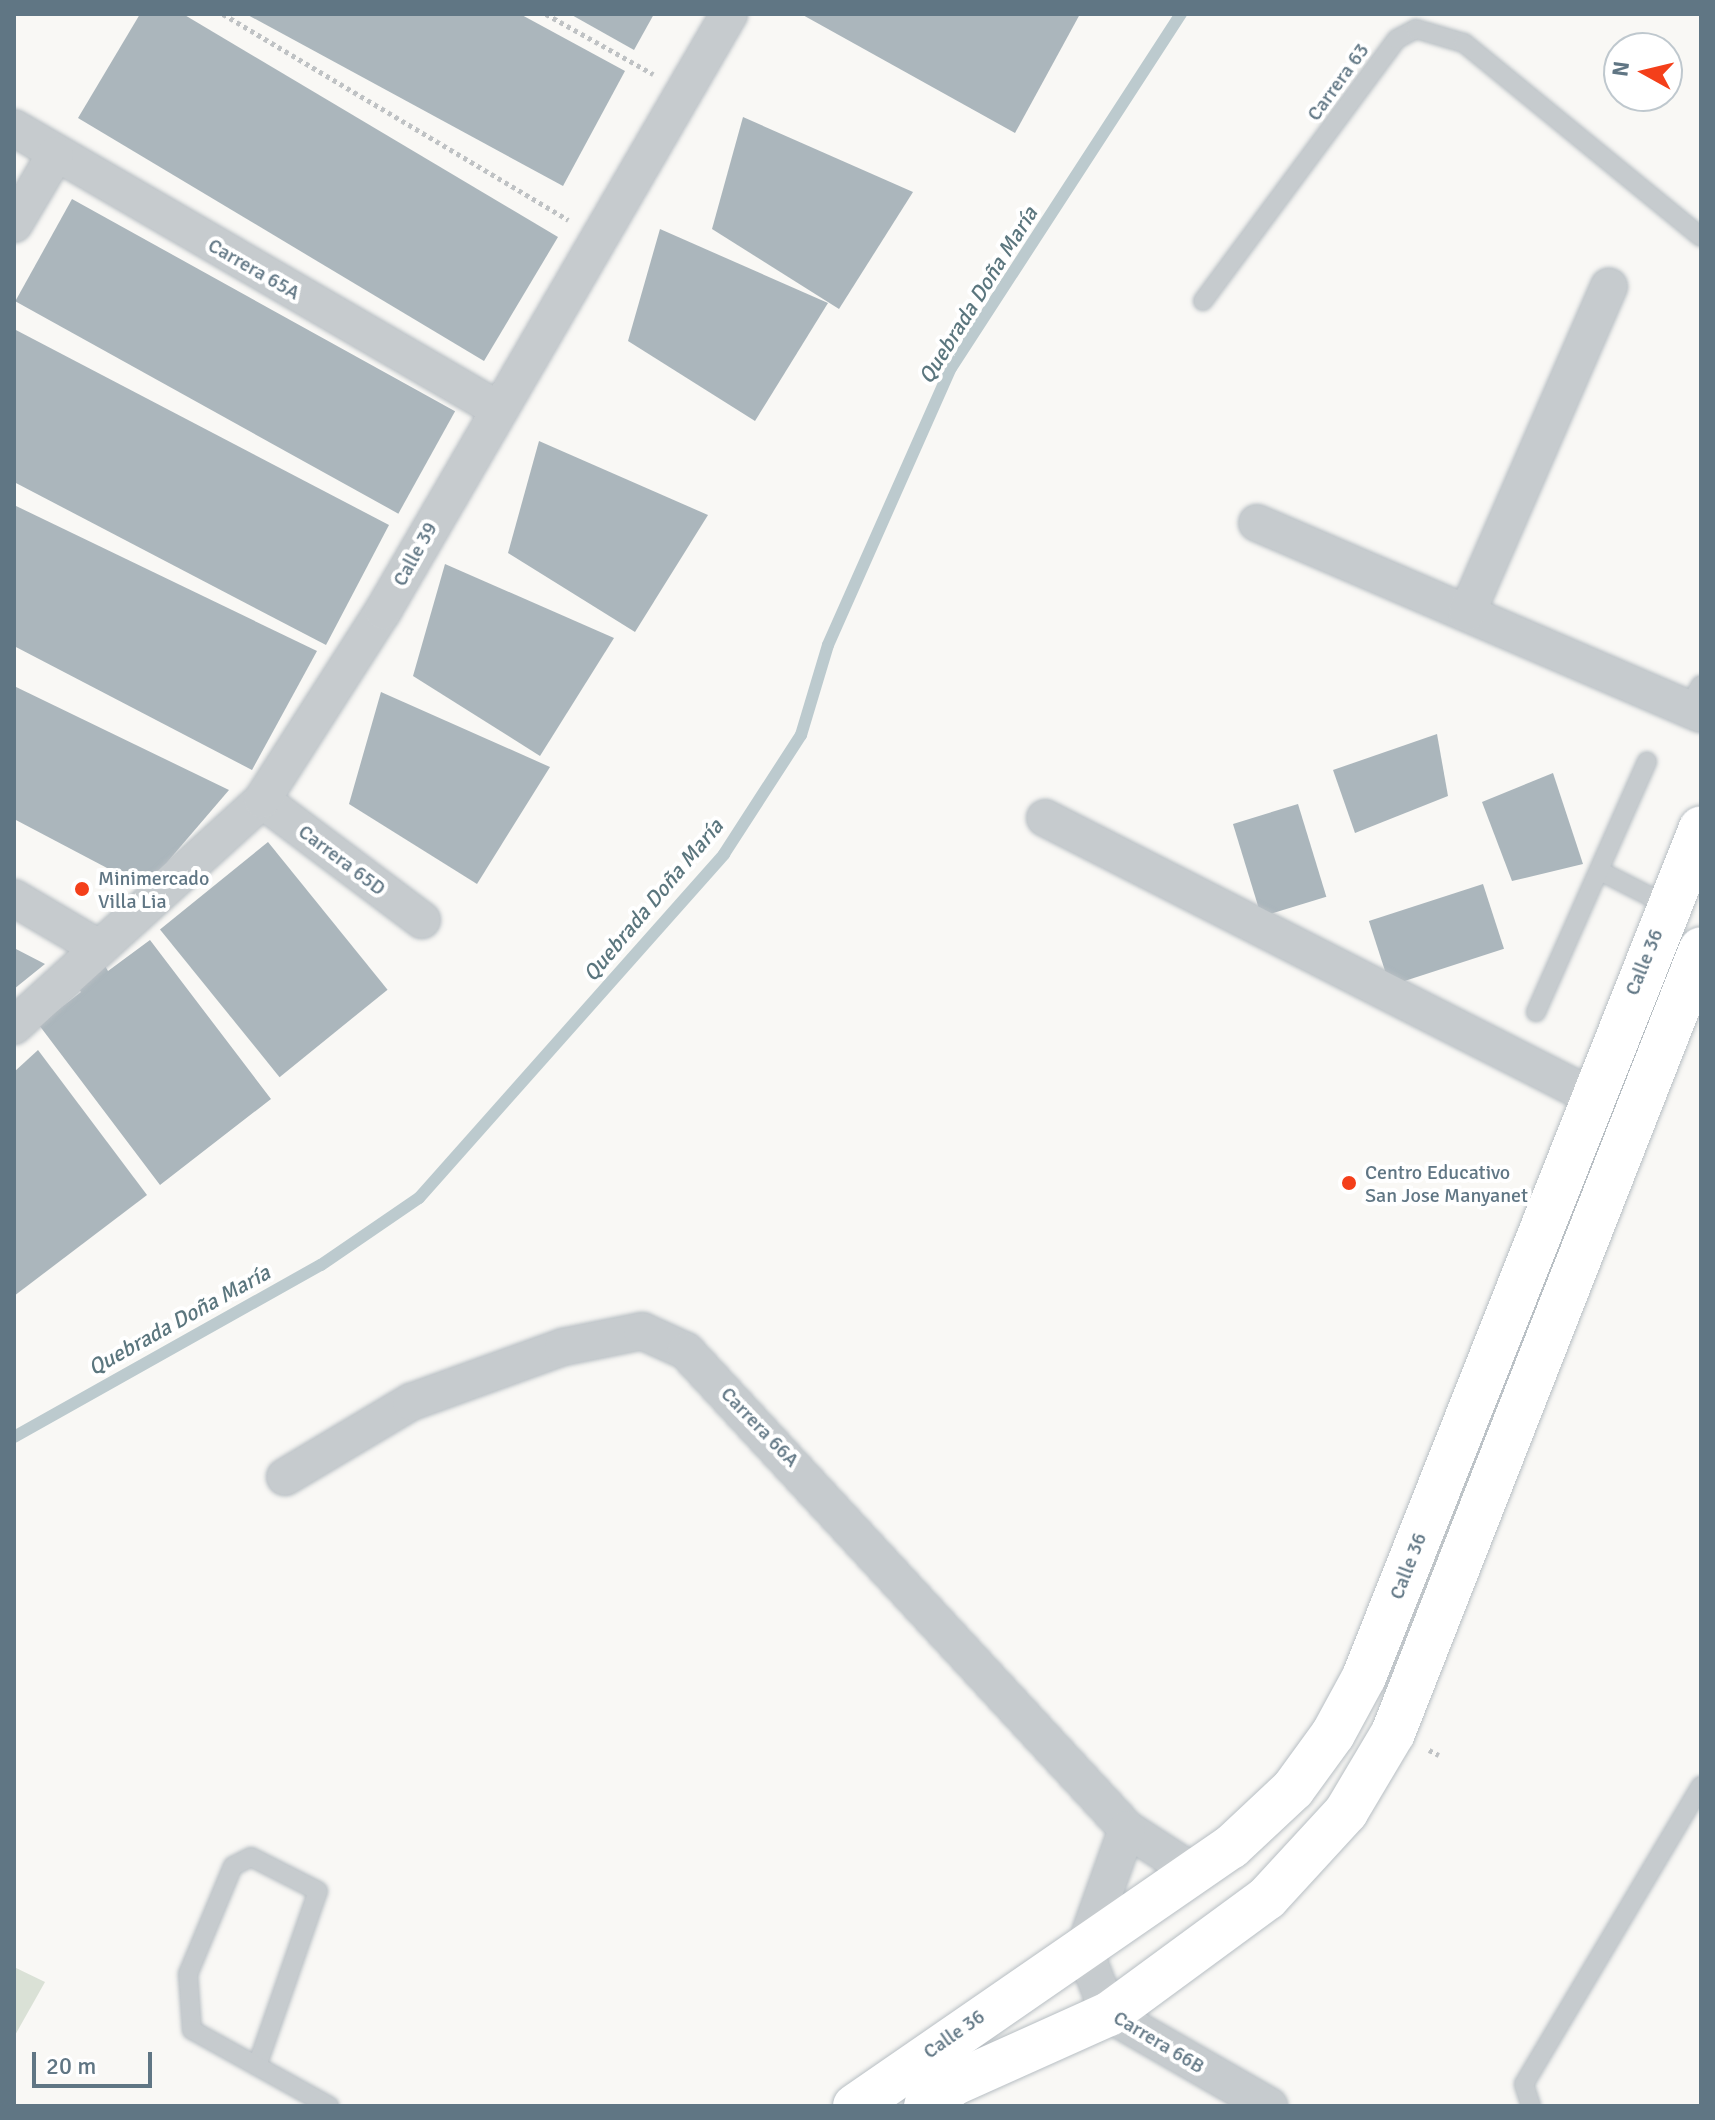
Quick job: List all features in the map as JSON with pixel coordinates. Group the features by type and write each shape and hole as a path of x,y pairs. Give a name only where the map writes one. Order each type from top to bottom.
{"main road":[{"name":"Calle 36","path":"855,2106 1195,1873 1293,1789 1364,1677 1591,1096 1701,828"},
{"name":"Calle 36","path":"926,2106 953,2084 1109,2014 1267,1898 1346,1812 1393,1733 1700,956"}],"street":[{"name":"Calle 39","path":"14,1026 262,800 383,611 496,408 729,14"},
{"name":"Carrera 65A","path":"14,128 55,155 496,408"},
{"path":"14,224 55,155"},
{"path":"1467,613 1609,287"},
{"path":"1257,523 1467,613 1697,703"},
{"name":"Carrera 65D","path":"262,800 422,920"},
{"path":"1045,818 1591,1096"},
{"path":"14,898 99,948"},
{"name":"Carrera 66A","path":"285,1477 411,1402 563,1347 642,1331 686,1351 1127,1829 1195,1873"},
{"path":"1084,1949 1127,1829"},
{"name":"Carrera 66B","path":"1084,1949 1109,2014 1269,2106"}],"lane":[{"name":"Carrera 63","path":"1203,301 1397,39 1416,29 1464,43 1701,237"},
{"path":"1536,1012 1602,872 1647,762"},
{"path":"1602,872 1667,905"},
{"path":"1531,2106 1524,2084 1701,1786"},
{"path":"257,2066 318,1891 251,1857 233,1866 188,1974 186,2002 192,2030 329,2106"}],"path":[{"path":"223,14 597,237"},
{"path":"546,14 683,92"}],"shaded area":[{"path":"14,1967 45,1982 14,2037"}],"building":[{"path":"140,14 183,14 558,237 484,361 78,118"},
{"path":"246,14 520,14 625,71 563,186"},
{"path":"570,14 654,14 634,50"},
{"path":"801,14 1080,14 1015,133"},
{"path":"743,117 913,192 839,309 712,229"},
{"path":"72,199 455,411 398,514 15,301"},
{"path":"660,229 828,303 755,421 628,341"},
{"path":"14,329 389,525 326,645 14,482"},
{"path":"539,441 708,515 635,632 508,553"},
{"path":"14,505 317,651 252,770 14,646"},
{"path":"445,564 614,638 540,756 413,676"},
{"path":"14,686 229,790 145,888 14,819"},
{"path":"381,692 550,767 477,884 349,804"},
{"path":"1437,734 1448,796 1355,833 1333,770"},
{"path":"1553,773 1583,864 1512,881 1482,802"},
{"path":"1298,804 1326,897 1261,917 1233,824"},
{"path":"268,842 388,990 280,1077 160,929"},
{"path":"1483,884 1504,949 1390,986 1369,921"},
{"path":"150,940 271,1099 160,1185 39,1025 81,992 74,983 102,961 108,971"},
{"path":"14,948 45,964 14,989"},
{"path":"38,1050 147,1195 14,1296 14,1072"}],"waterway":[{"name":"Quebrada Doña María","path":"14,1437 321,1265 419,1198 724,854 801,735 828,645 951,368 1181,14"}],"place":[{"name":"Minimercado Villa Lia","path":"82,889"},
{"name":"Centro Educativo San Jose Manyanet","path":"1349,1183"}]}
